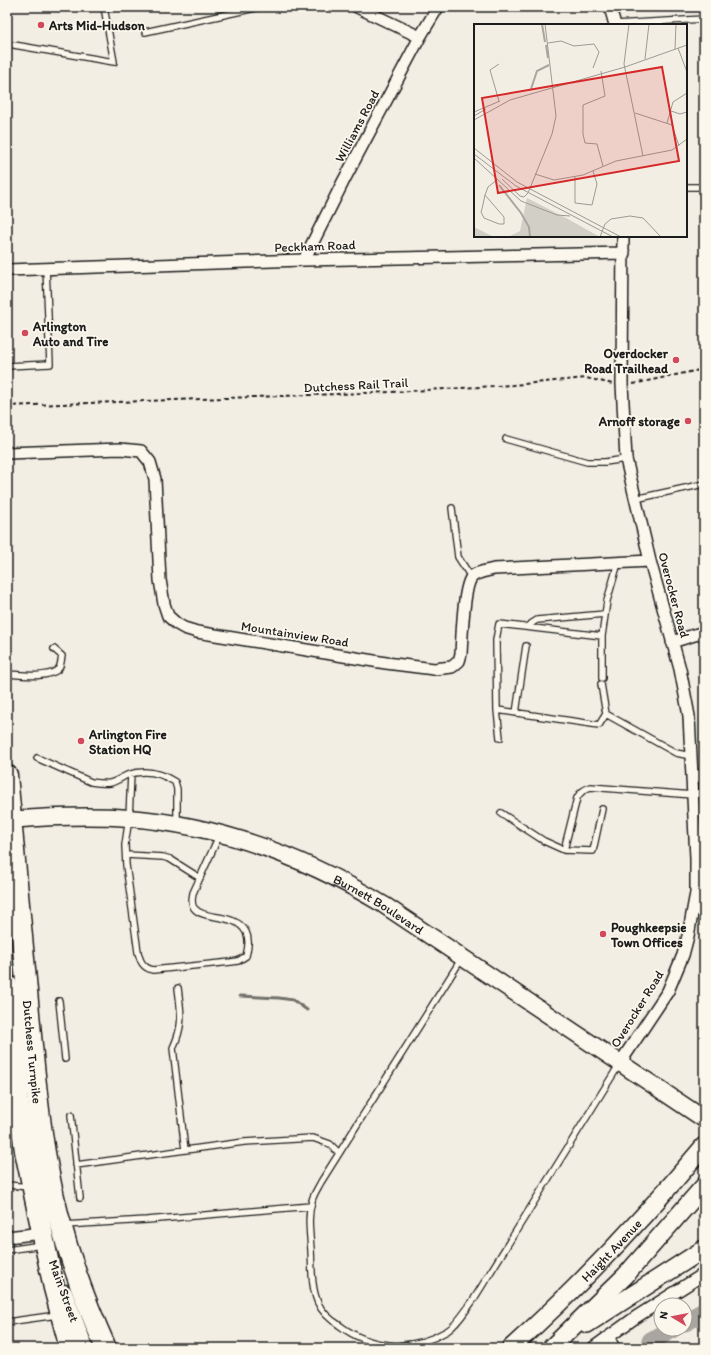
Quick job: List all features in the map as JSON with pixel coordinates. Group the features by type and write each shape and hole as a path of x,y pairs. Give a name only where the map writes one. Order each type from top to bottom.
{"highway":[{"name":"Dutchess Turnpike","path":"7,775 23,1134 32,1187 70,1348"},
{"name":"Dutchess Turnpike","path":"7,985 22,1096 46,1160 61,1225 80,1286 105,1348"}],"main road":[{"name":"Haight Avenue","path":"512,1348 563,1301 617,1246 660,1199 704,1146"},
{"name":"Haight Avenue","path":"553,1346 625,1276 704,1186"},
{"path":"553,1346 704,1249"}],"street":[{"path":"357,7 420,37"},
{"name":"Williams Road","path":"304,260 344,180 420,37 438,7"},
{"path":"610,7 615,24"},
{"name":"Overocker Road","path":"620,1063 668,991 683,955 696,893 696,858 689,716 680,669 650,561 626,459 622,384 624,237"},
{"name":"Peckham Road","path":"7,270 304,260 624,253"},
{"name":"Mountainview Road","path":"7,453 120,449 141,451 150,462 155,479 160,580 164,604 168,616 177,624 197,632 386,663 434,669 452,667 459,661 461,654 466,590 471,577"},
{"path":"471,577 494,569 650,561"},
{"path":"672,642 704,632"},
{"path":"692,775 704,777"},
{"name":"Burnett Boulevard","path":"9,820 76,817 129,818 176,824 220,833 282,853 334,877 384,905 704,1118"},
{"path":"7,1237 44,1239"},
{"name":"Main Street","path":"44,1239 85,1348"},
{"path":"593,1348 636,1317 704,1274"},
{"path":"608,1337 614,1348"}],"lane":[{"path":"14,45 114,62 104,7"},
{"path":"145,32 260,7"},
{"path":"630,24 704,19"},
{"path":"687,187 704,187"},
{"path":"7,366 50,364 46,268"},
{"path":"506,439 586,462 605,462 626,459"},
{"path":"635,499 704,484"},
{"path":"452,508 458,557 471,577"},
{"path":"497,710 599,725 606,714 602,681 602,636 607,601 618,563"},
{"path":"525,627 537,620 605,614"},
{"path":"500,738 497,710 496,640 499,624 602,636"},
{"path":"516,713 526,646"},
{"path":"7,674 39,675 52,673 58,669 62,656 54,649"},
{"path":"606,714 676,753 691,756"},
{"path":"36,758 91,782 97,783 111,783 131,774 143,771 163,775 175,782 177,789 176,824"},
{"path":"131,774 129,818 125,845 138,952 142,964 149,969 231,962 246,956 248,937 238,923 199,912 193,907 192,903 193,893 220,833"},
{"path":"564,850 579,793 590,787 693,795"},
{"path":"501,813 544,841 564,850 593,851 602,809"},
{"path":"126,855 163,856 200,878"},
{"path":"462,958 321,1182 312,1200 309,1218 313,1288 318,1304 330,1319 350,1334 374,1344 401,1346 426,1341 448,1330 462,1316 620,1063"},
{"path":"178,988 181,1024 179,1036 173,1048 185,1150"},
{"path":"59,1001 65,1059"},
{"path":"71,1115 80,1198"},
{"path":"76,1165 244,1142 312,1138 330,1144 339,1153"},
{"path":"7,1185 32,1187"},
{"path":"61,1225 147,1220 311,1206"},
{"path":"7,1250 44,1239"},
{"path":"7,1322 61,1315"}],"path":[{"name":"Dutchess Rail Trail","path":"7,406 392,392 513,385 586,378 622,384 633,384 704,370"}],"waterway":[{"path":"240,996 293,1000 307,1010"},
{"path":"693,1318 704,1312"},
{"path":"651,1341 658,1337"}],"place":[{"name":"Arts Mid-Hudson","path":"41,25"},
{"name":"Arlington Auto and Tire","path":"25,333"},
{"name":"Overdocker Road Trailhead","path":"676,360"},
{"name":"Arnoff storage","path":"688,421"},
{"name":"Arlington Fire Station HQ","path":"81,741"},
{"name":"Poughkeepsie Town Offices","path":"603,934"}]}
